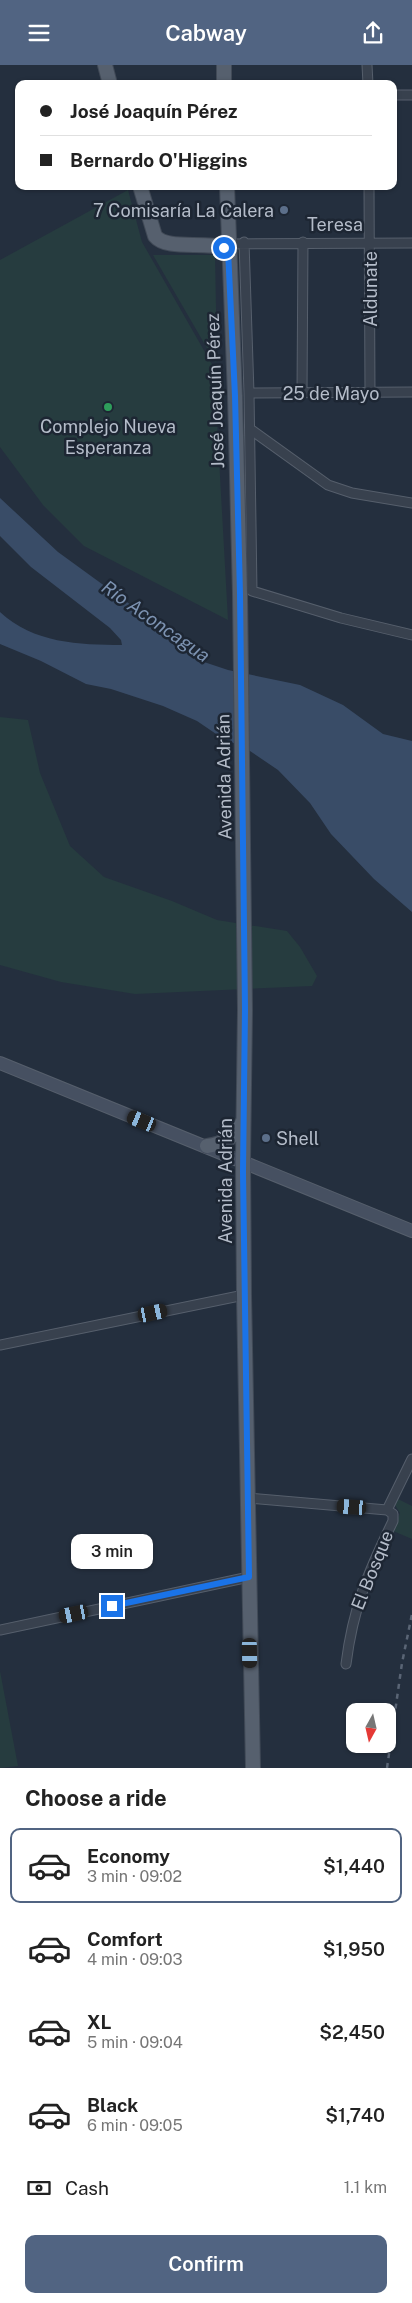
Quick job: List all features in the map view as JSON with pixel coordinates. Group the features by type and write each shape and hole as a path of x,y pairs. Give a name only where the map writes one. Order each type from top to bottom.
{"main road":[{"path":"105,65 109,80"},
{"path":"224,65 224,80"},
{"name":"Teresa","path":"141,190 155,235 159,240 167,243 224,247"},
{"name":"José Joaquín Pérez","path":"227,190 224,247 235,396 246,593"},
{"name":"Avenida Adrián","path":"246,593 243,1161 252,1768"},
{"path":"207,1147 227,1140 237,1132 243,1120"}],"street":[{"path":"367,65 368,80"},
{"path":"397,95 412,95"},
{"name":"Aldunate","path":"369,190 370,393"},
{"name":"Teresa","path":"224,247 244,242 412,243"},
{"name":"José Joaquín Pérez","path":"244,242 250,393 246,593"},
{"path":"302,242 302,393"},
{"name":"25 de Mayo","path":"250,393 412,392"},
{"path":"250,429 328,485 352,493 412,503"},
{"path":"246,593 412,635"},
{"path":"0,1063 412,1231"},
{"path":"0,1345 244,1295"},
{"name":"El Bosque","path":"388,1510 412,1459"},
{"name":"El Bosque","path":"247,1498 388,1510 392,1512 394,1519 359,1595 346,1664"},
{"path":"0,1630 249,1577"}],"green space":[{"name":"Complejo Nueva Esperanza","path":"128,190 142,242 214,368 228,620 84,546 43,505 0,447 0,260"},
{"path":"153,255 215,255 217,361 215,362"},
{"path":"0,717 28,720 40,773 70,846 104,877 172,901 217,920 287,931 300,947 317,976 312,986 135,994 61,982 0,965"},
{"path":"398,1499 412,1506 412,1539 393,1531 400,1513 395,1505"},
{"path":"0,1671 18,1766 0,1768"}],"water":[{"path":"0,498 58,552 146,616 172,641 204,662 228,670 300,685 343,705 383,734 412,741 412,912 374,879 331,834 310,803 278,770 247,749 222,738 197,721 163,706 111,689 86,684 41,661 0,644 0,612 27,630 42,636 73,643 122,645 121,640 110,628 31,567 0,536"}],"railway":[{"path":"387,1768 402,1663 412,1614"}],"place":[{"name":"7 Comisaría La Calera","path":"284,210"},
{"name":"Complejo Nueva Esperanza","path":"108,407"},
{"name":"Shell","path":"266,1138"}],"route":[{"path":"112,1606 249,1577 243,1172 245,1009 240,594 235,396 228,250 224,248"}],"water label":[{"name":"Río Aconcagua","path":"156,621"}]}
